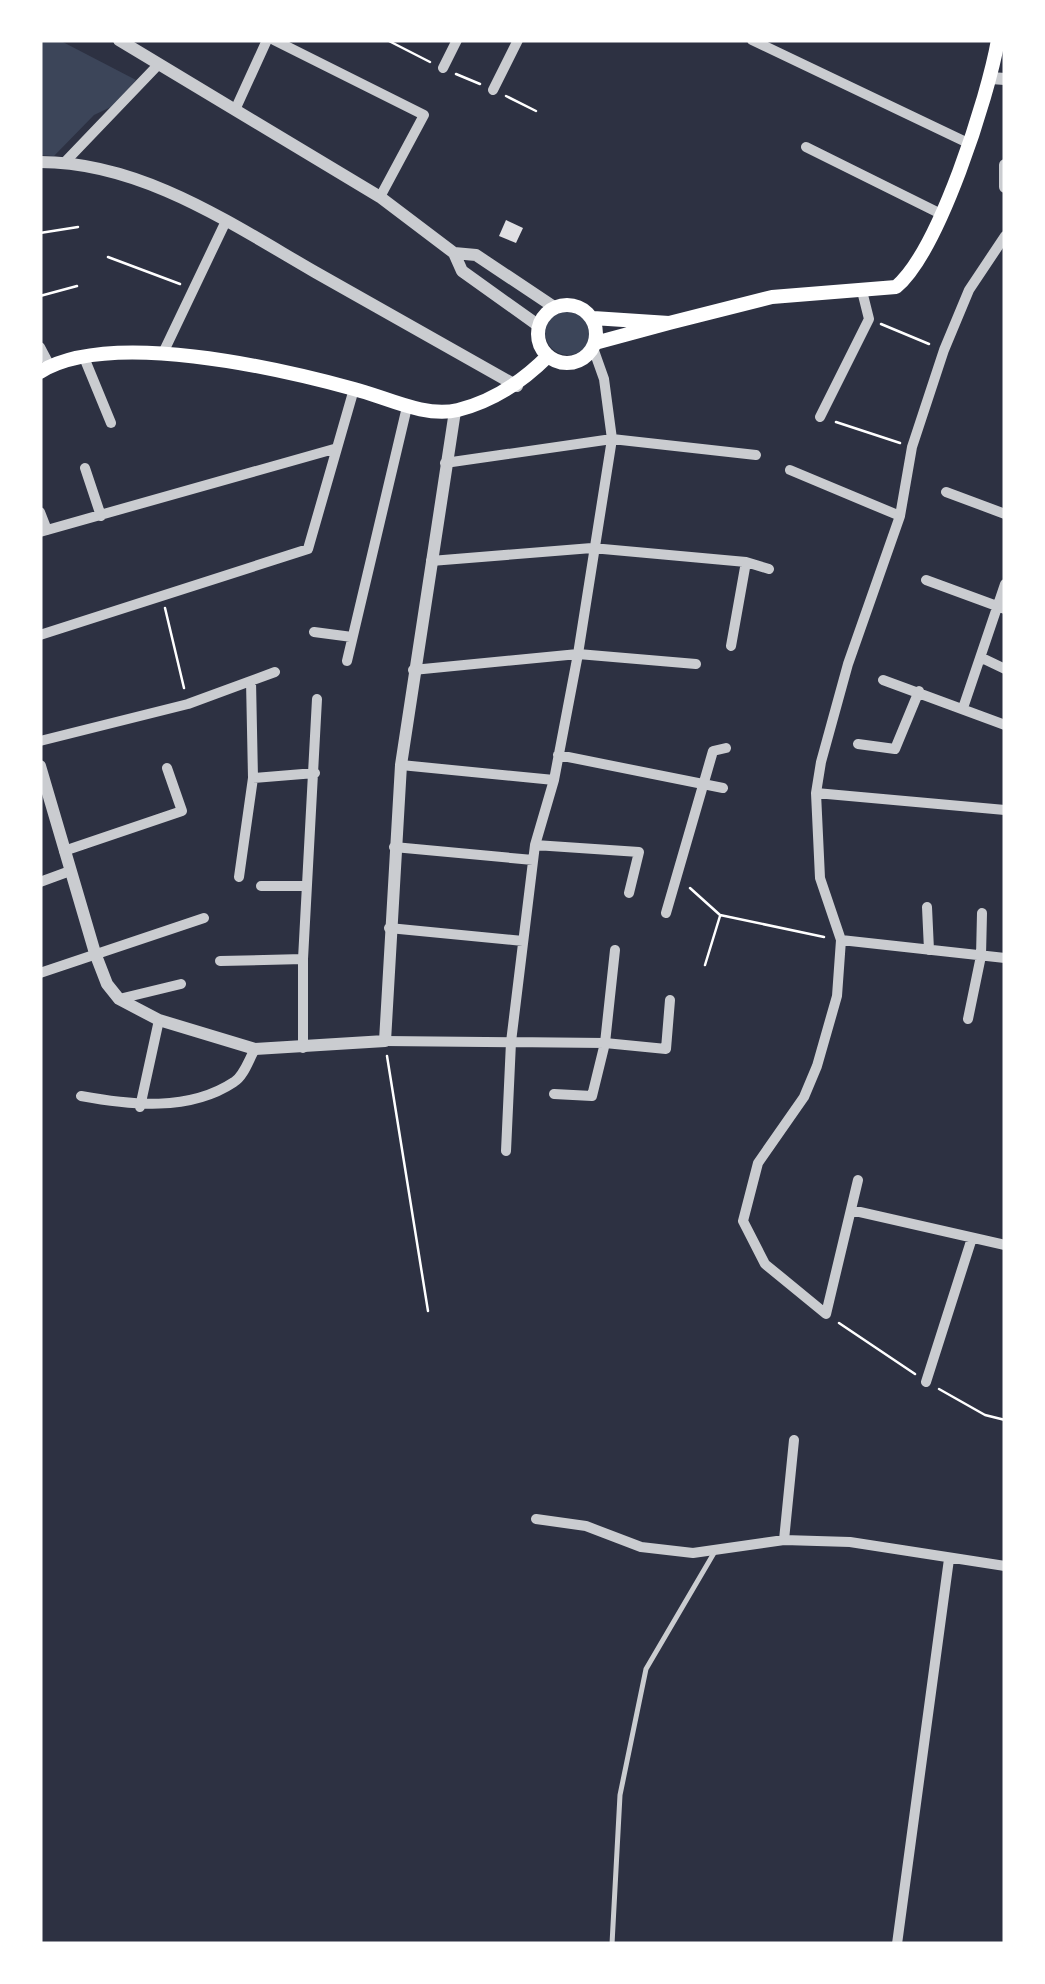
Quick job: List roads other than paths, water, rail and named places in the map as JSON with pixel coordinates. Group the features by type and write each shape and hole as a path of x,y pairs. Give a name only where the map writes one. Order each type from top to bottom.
{"main road":[{"path":"669,323 593,318 580,307 554,306 538,326 539,342 548,356 571,363 594,346 772,297 896,287 906,278 940,214 998,78 998,40"},
{"path":"593,318 594,346"},
{"path":"45,369 82,354 163,353 354,389 408,407 455,411 516,386 548,356"}],"street":[{"path":"120,40 157,66 380,197 454,253 462,271 538,326"},
{"path":"235,110 271,40 424,115 380,197"},
{"path":"443,68 456,40"},
{"path":"493,90 518,40"},
{"path":"752,40 968,143"},
{"path":"64,162 157,66"},
{"path":"806,147 940,214"},
{"path":"40,162 105,167 226,221 516,386"},
{"path":"1005,169 1005,187"},
{"path":"163,353 226,221"},
{"path":"858,1180 826,1314 765,1264 743,1221 758,1164 804,1097 817,1066 837,996 841,940 820,878 816,793 848,664 900,516 912,447 944,350 970,290 1005,236"},
{"path":"454,253 476,255 554,306"},
{"path":"820,416 869,319 862,291"},
{"path":"506,1151 510,1042 534,845 554,780 612,439 604,379 594,346"},
{"path":"40,347 45,369"},
{"path":"82,354 111,423"},
{"path":"40,635 308,549 354,389"},
{"path":"347,661 408,407"},
{"path":"385,1041 388,928 402,765 413,670 455,411"},
{"path":"445,462 612,439 756,456"},
{"path":"40,512 43,531 334,449"},
{"path":"85,468 100,516"},
{"path":"790,470 900,516"},
{"path":"946,492 1005,514"},
{"path":"431,560 592,548 746,562 770,569"},
{"path":"732,646 746,562"},
{"path":"926,580 1002,608"},
{"path":"963,708 1002,608 1005,584"},
{"path":"314,632 352,637"},
{"path":"413,670 578,654 696,664"},
{"path":"982,658 1005,669"},
{"path":"40,742 188,704 276,672"},
{"path":"883,680 1005,725"},
{"path":"239,877 253,778 251,681"},
{"path":"858,744 895,749 919,692"},
{"path":"302,1048 302,959 317,698"},
{"path":"666,913 712,751 726,748"},
{"path":"558,756 723,788"},
{"path":"402,765 554,780"},
{"path":"40,766 106,984 119,999 158,1020 255,1049 385,1041 606,1043 666,1048 670,1000"},
{"path":"64,851 182,811 167,768"},
{"path":"253,778 315,773"},
{"path":"816,793 1005,810"},
{"path":"534,845 639,852 629,894"},
{"path":"394,847 532,860"},
{"path":"40,882 70,871"},
{"path":"261,886 306,886"},
{"path":"927,906 929,950"},
{"path":"968,1020 981,956 982,914"},
{"path":"40,972 204,918"},
{"path":"388,928 523,941"},
{"path":"841,940 1005,958"},
{"path":"554,1094 592,1096 606,1043 615,950"},
{"path":"220,961 302,959"},
{"path":"119,999 181,984"},
{"path":"140,1107 158,1020"},
{"path":"81,1096 140,1107 204,1096 238,1081 255,1049"},
{"path":"851,1210 1005,1245"},
{"path":"926,1382 972,1238"},
{"path":"784,1540 794,1440"},
{"path":"536,1519 586,1526 642,1547 694,1553 784,1540 850,1542 1005,1566"},
{"path":"897,1944 949,1559"}],"lane":[{"path":"612,1944 620,1795 646,1669 716,1550"}]}
